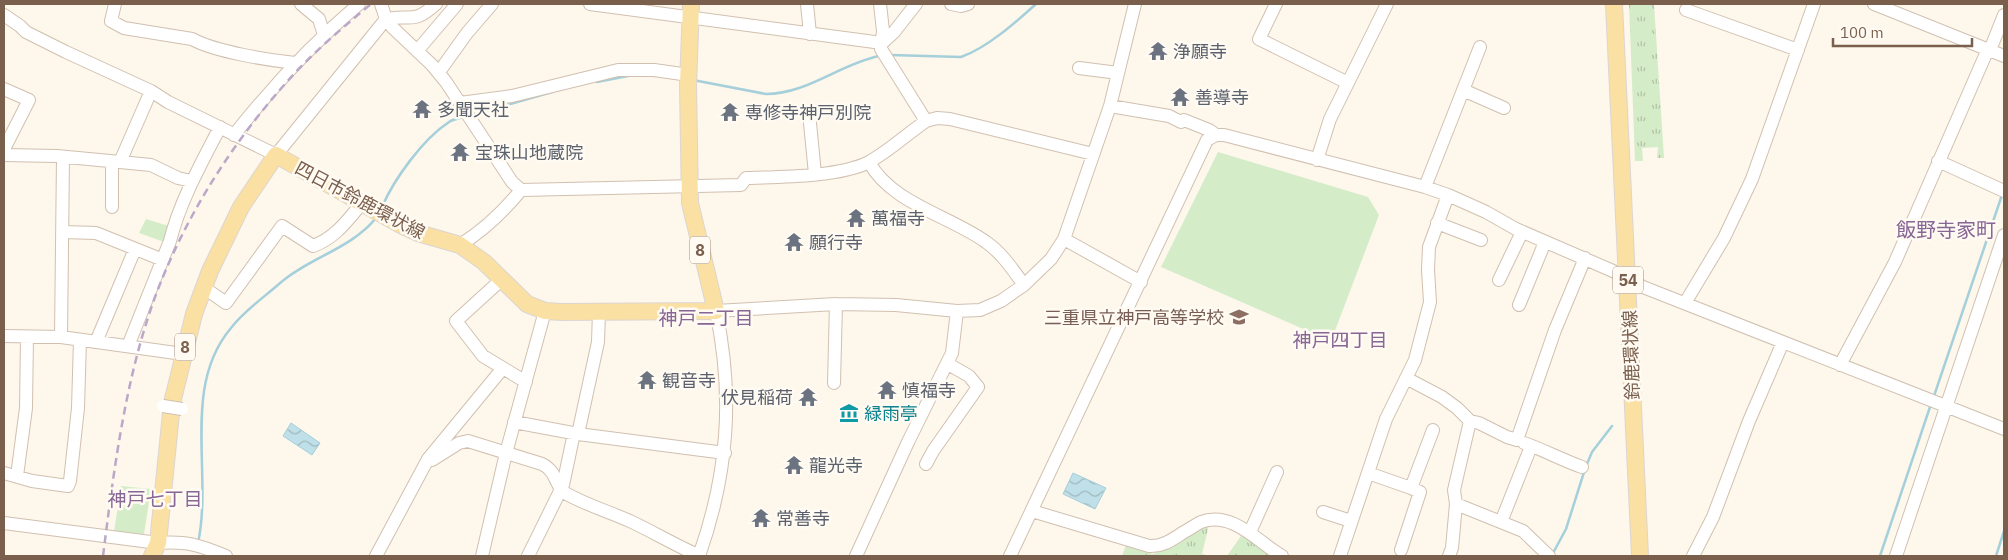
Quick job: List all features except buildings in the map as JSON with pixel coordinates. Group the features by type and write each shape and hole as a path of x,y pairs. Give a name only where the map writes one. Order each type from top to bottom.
{"main road":[{"name":"鈴鹿環状線","path":"1614,4 1640,556"},
{"name":"8","path":"691,11 689,78 690,202 716,311"},
{"name":"四日市鈴鹿環状線","path":"155,550 172,403 183,354 203,287 241,207 276,156 399,224 418,233 460,245 484,262 526,304 545,311 716,311"}],"street":[{"path":"4,9 5,4"},
{"path":"115,4 111,21 124,28 192,40 202,45 259,58 295,63"},
{"path":"301,4 319,19 324,35"},
{"path":"234,135 261,100 295,63 360,4"},
{"path":"381,4 386,19 393,28 439,72 512,182 521,190 741,185 746,178 815,174 852,168 869,162 926,121 937,118 950,119 1094,154"},
{"path":"4,15 26,32 151,91 159,97 276,156 386,19 416,18 423,15 436,4"},
{"path":"417,51 457,4"},
{"path":"439,72 467,33 492,4"},
{"path":"590,4 691,11 810,34 884,51"},
{"path":"806,4 810,34"},
{"path":"880,4 884,31 884,51 926,121"},
{"path":"884,51 894,32 916,4"},
{"path":"951,4 961,6 968,4"},
{"path":"428,459 432,460 459,443 468,441 549,468 554,473 563,491 700,556 710,525 724,453 727,385 722,338 716,311 836,304 896,305 957,311 984,309 1001,302 1024,285 1051,259 1064,240 1110,106 1135,4"},
{"path":"1276,4 1258,39 1348,83"},
{"path":"1317,160 1330,119 1387,4"},
{"path":"1685,303 1724,238 1752,179 1814,4"},
{"path":"1874,4 2004,56"},
{"path":"1686,10 1798,50"},
{"path":"1840,366 1895,262 2004,15"},
{"path":"1425,187 1480,47"},
{"path":"1079,68 1118,73"},
{"path":"462,105 512,96 618,70 654,70 689,78"},
{"path":"4,89 29,100 4,149"},
{"path":"1462,90 1504,108"},
{"path":"112,207 116,162 151,91"},
{"path":"1110,106 1169,116 1181,122 1184,120 1209,130 1216,135"},
{"path":"809,113 815,174"},
{"path":"128,346 163,260 192,181 220,127"},
{"path":"1010,556 1207,140 1216,135 1224,135 1425,187 1448,195 1480,209 1522,232 1585,258 1643,287 2004,429"},
{"path":"4,155 63,157 151,165 178,178 192,181"},
{"path":"61,337 63,157"},
{"path":"1938,161 2000,189"},
{"path":"869,162 873,170 896,191 916,204 987,242 1001,255 1024,285"},
{"path":"460,245 492,222 507,208 521,190"},
{"path":"1340,556 1386,419 1415,360 1430,302 1428,255 1437,223 1448,195"},
{"path":"203,287 226,303 282,226 313,246 322,243 337,232 365,205"},
{"path":"1437,223 1481,240"},
{"path":"63,232 96,233 163,260"},
{"path":"1499,280 1522,232"},
{"path":"1896,556 1936,403 2004,235"},
{"path":"1064,240 1141,282"},
{"path":"1519,305 1544,242"},
{"path":"96,342 135,249"},
{"path":"1517,440 1555,330 1585,258"},
{"path":"501,280 456,322 483,356 526,382"},
{"path":"834,383 836,304"},
{"path":"482,556 506,453 545,311"},
{"path":"856,556 908,442 948,364 954,346 957,311"},
{"path":"528,556 562,489 598,342 599,312"},
{"path":"4,336 61,337 183,354"},
{"path":"17,476 26,408 27,337"},
{"path":"4,473 32,481 68,486 78,408 80,340"},
{"path":"1693,556 1713,517 1749,421 1783,342"},
{"path":"926,464 978,387 968,376 948,364"},
{"path":"376,556 428,459 502,368"},
{"path":"1406,378 1442,397 1457,408 1470,422 1479,423 1507,437 1550,452 1564,461 1582,467"},
{"path":"163,406 182,409"},
{"path":"514,422 576,433 724,453"},
{"path":"1449,556 1452,548 1456,504 1454,490 1470,422"},
{"path":"1411,488 1433,430"},
{"path":"1501,522 1530,449"},
{"path":"1250,532 1277,472"},
{"path":"1368,473 1420,492 1401,550"},
{"path":"1456,504 1523,531 1547,555"},
{"path":"1032,511 1157,547 1200,522 1208,520 1228,523 1250,532 1262,544 1282,556"},
{"path":"1323,512 1351,521"},
{"path":"4,523 155,550 176,542 193,543 226,556"},
{"path":"189,556 193,543"}],"green space":[{"path":"1629,4 1654,4 1664,158 1657,158 1658,147 1642,148 1643,161 1635,161"},
{"path":"1218,152 1368,197 1379,215 1331,341 1161,267"},
{"path":"146,219 172,227 167,243 139,233"},
{"path":"121,486 151,489 144,534 114,532"},
{"path":"1209,525 1202,554 1210,556 1122,556 1126,545 1153,554 1194,531"},
{"path":"1243,533 1276,556 1227,556"}],"water":[{"path":"291,423 320,443 312,455 283,436"},
{"path":"1073,473 1106,488 1095,509 1063,494"}],"waterway":[{"path":"890,55 961,57 991,41 1036,4"},
{"path":"693,80 766,94 781,93 879,56"},
{"path":"597,82 628,76"},
{"path":"473,115 552,92"},
{"path":"382,207 410,160 439,129 452,120 463,117"},
{"path":"1934,396 2002,195"},
{"path":"198,543 202,516 201,431 203,403 207,377 216,351 236,322 290,275 342,246 366,229 376,218"},
{"path":"1880,556 1931,404"},
{"path":"1587,464 1592,452 1612,426"},
{"path":"1552,555 1566,529 1585,469"},
{"path":"1996,556 2004,531"}],"railway":[{"path":"103,556 116,458 128,392 155,297 180,240 210,184 265,108 305,63 371,4"}],"place":[{"name":"浄願寺","path":"1158,51"},
{"name":"善導寺","path":"1180,97"},
{"name":"多聞天社","path":"422,109"},
{"name":"専修寺神戸別院","path":"730,112"},
{"name":"宝珠山地蔵院","path":"460,152"},
{"name":"萬福寺","path":"856,218"},
{"name":"願行寺","path":"794,242"},
{"name":"三重県立神戸高等学校","path":"1239,317"},
{"name":"観音寺","path":"647,380"},
{"name":"慎福寺","path":"887,390"},
{"name":"伏見稲荷","path":"808,397"},
{"name":"緑雨亭","path":"849,413"},
{"name":"龍光寺","path":"794,465"},
{"name":"常善寺","path":"761,518"}],"district":[{"name":"飯野寺家町","path":"1946,229"},
{"name":"神戸二丁目","path":"706,318"},
{"name":"神戸四丁目","path":"1340,340"},
{"name":"神戸七丁目","path":"155,499"}]}
